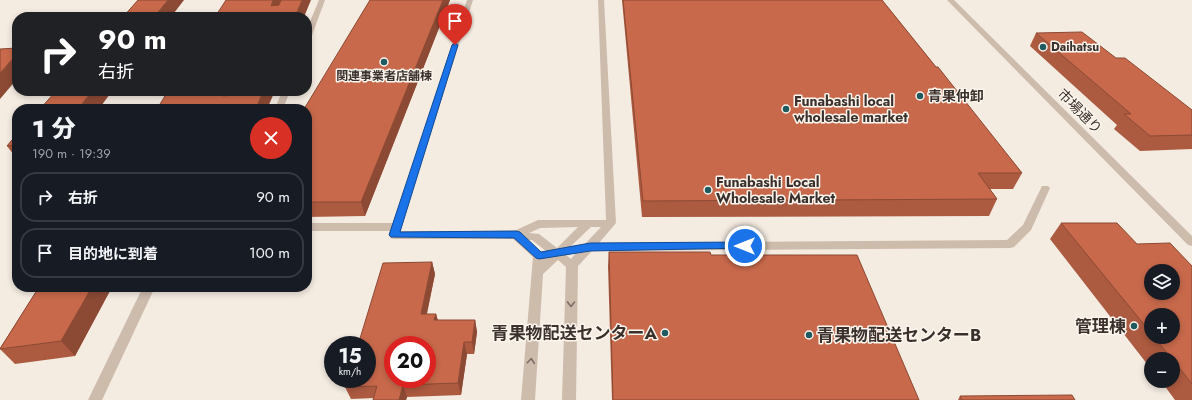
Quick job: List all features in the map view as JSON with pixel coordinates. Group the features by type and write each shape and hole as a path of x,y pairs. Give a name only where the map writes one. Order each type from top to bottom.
{"street":[{"path":"312,25 322,0"},
{"path":"470,0 394,235 535,236 572,265"},
{"path":"569,400 572,265 611,224 601,0"},
{"name":"市場通り","path":"950,0 1192,242"},
{"path":"539,256 590,247 1010,244 1027,227 1045,188"},
{"path":"516,235 538,224 611,224"},
{"path":"538,272 588,224"},
{"path":"312,227 397,227"},
{"path":"516,235 539,256"},
{"path":"528,400 539,256"},
{"path":"95,400 147,292"}],"building":[{"path":"138,0 168,0 158,12 127,12"},
{"path":"226,0 273,0 271,6 279,5 281,0 302,0 297,12 218,12"},
{"name":"関連事業者店舗棟","path":"370,0 443,0 361,202 312,202 312,104 307,104"},
{"path":"623,0 882,0 936,67 938,67 1022,173 978,173 997,199 643,201"},
{"path":"1082,32 1116,58 1125,58 1192,110 1192,135 1150,136 1124,114 1131,114 1036,33"},
{"path":"12,48 12,60 0,73 0,49"},
{"path":"52,96 88,96 82,104 44,104"},
{"path":"165,96 261,96 258,104 160,104"},
{"path":"12,140 12,146 7,146"},
{"path":"1061,223 1117,223 1137,244 1170,243 1192,266 1192,384 1180,369 1180,352 1166,352 1160,344 1180,344 1180,308 1144,308 1144,324"},
{"path":"609,252 710,252 711,255 857,255 919,400 613,400"},
{"path":"432,262 421,314 436,314 434,320 475,320 472,342 464,342 458,383 436,384 436,336 384,336 384,388 402,388 399,400 373,400 377,386 376,336 361,336 383,263"},
{"path":"36,292 89,292 61,341 0,349"},
{"path":"1072,395 1075,400 962,400 960,396"}],"place":[{"name":"Daihatsu","path":"1043,47"},
{"name":"関連事業者店舗棟","path":"384,62"},
{"name":"青果仲卸","path":"920,96"},
{"name":"Funabashi local wholesale market","path":"786,109"},
{"name":"Funabashi Local Wholesale Market","path":"708,190"},
{"name":"管理棟","path":"1134,326"},
{"name":"青果物配送センターA","path":"665,333"},
{"name":"青果物配送センターB","path":"809,335"}],"route":[{"path":"455,45 394,235 516,235 539,256 590,247 745,246"}]}
